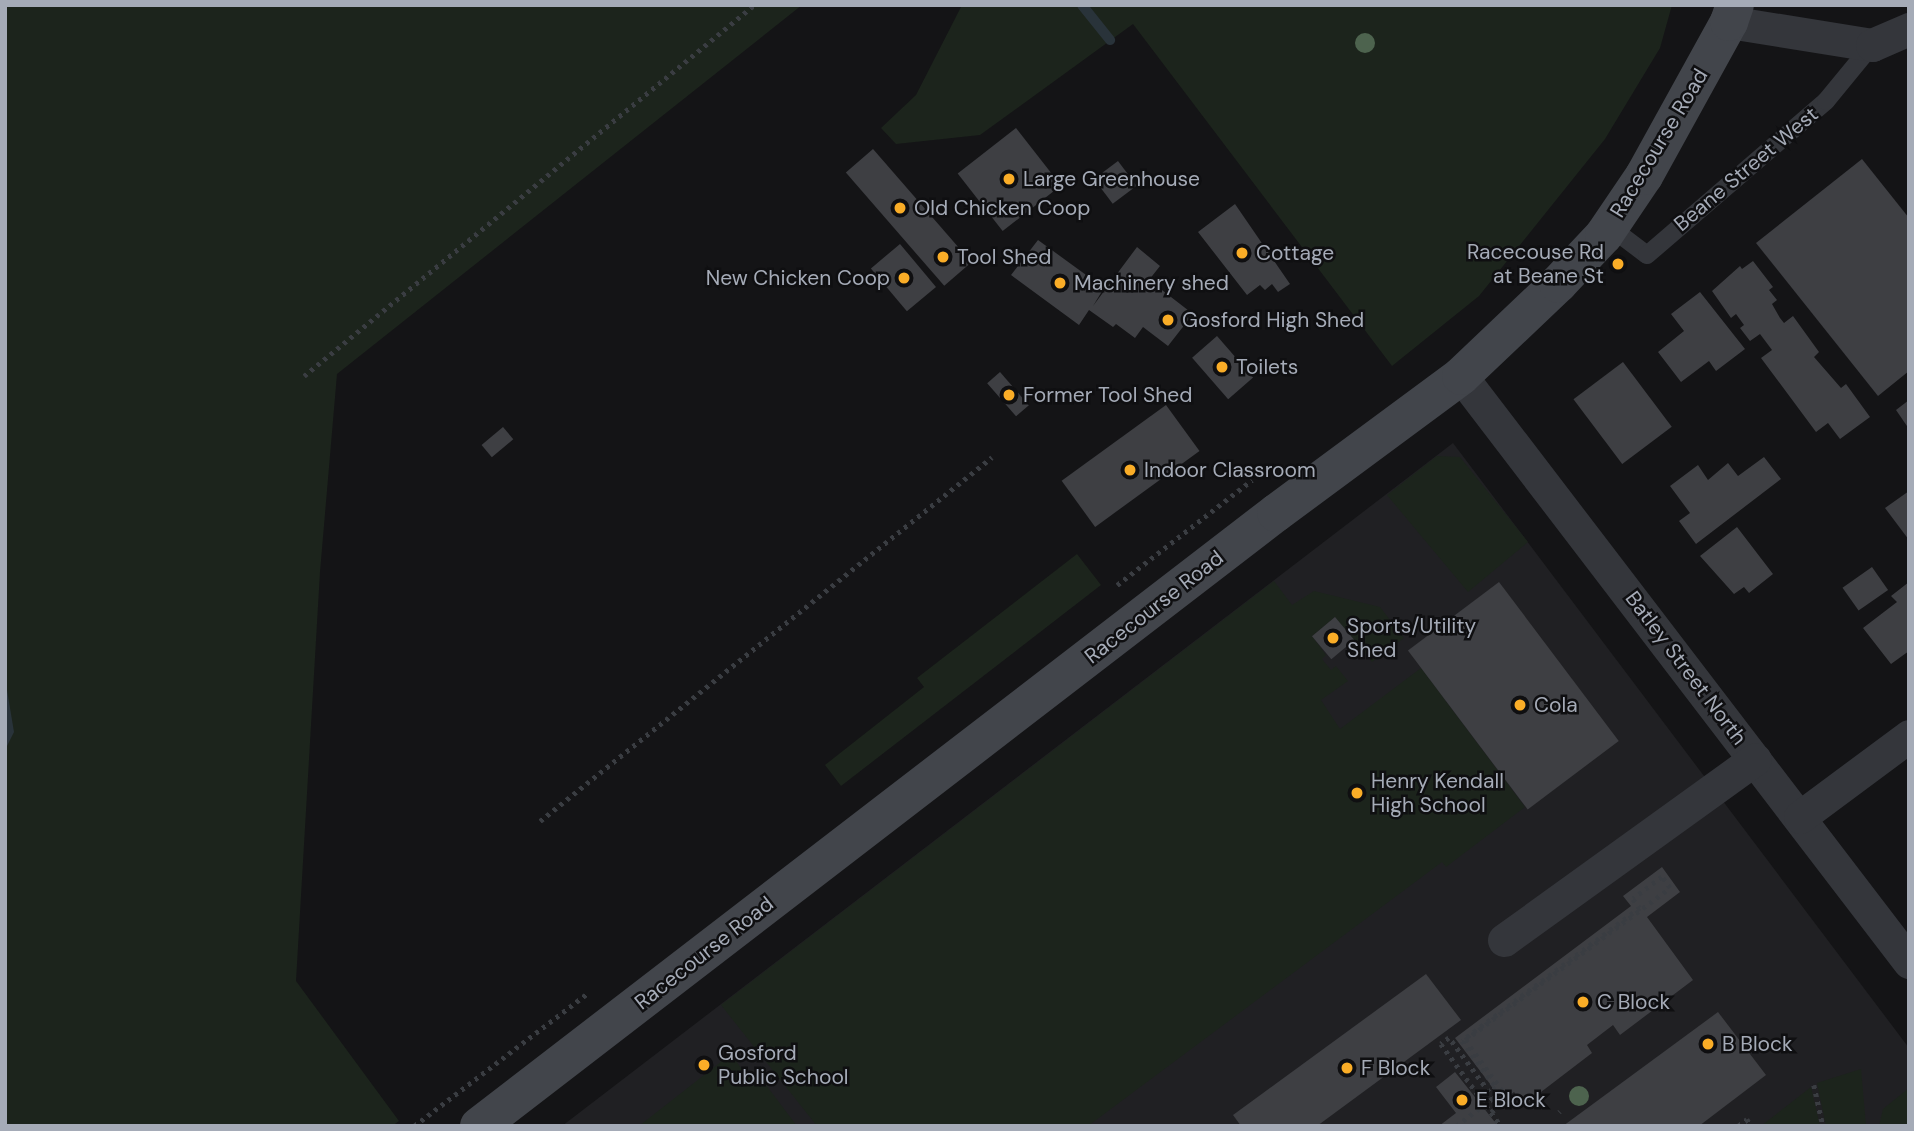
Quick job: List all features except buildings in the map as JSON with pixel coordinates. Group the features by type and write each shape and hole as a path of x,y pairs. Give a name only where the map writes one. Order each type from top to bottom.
{"main road":[{"name":"Racecourse Road","path":"479,1126 1276,513 1461,376 1558,284 1610,227 1644,176 1732,14"}],"street":[{"path":"1732,14 1872,45"},
{"name":"Beane Street West","path":"1872,45 1909,29"},
{"name":"Batley Street North","path":"1461,376 1909,962"},
{"path":"1800,817 1909,736"},
{"path":"1504,940 1755,759"}],"lane":[{"name":"Beane Street West","path":"1610,227 1647,255 1826,101 1872,45"}],"path":[{"path":"304,376 754,5"},
{"path":"540,821 992,457"},
{"path":"1456,1126 1502,1091 1465,1040 1670,888 1661,877 1633,899 1640,908 1462,1041 1496,1088 1489,1092"},
{"path":"1491,1112 1499,1106 1449,1038 1441,1044 1501,1126"},
{"path":"1814,1085 1823,1126"},
{"path":"1738,1126 1747,1119 1752,1126"}],"shaded area":[{"path":"5,5 802,5 337,374 320,572 296,981 399,1121 392,1126 5,1126"},
{"path":"962,5 1672,5 1660,48 1605,139 1479,296 1392,366 1133,24 980,135 896,144 881,128 916,95"},
{"name":"Henry Kendall High School","path":"1453,443 1909,1048 1909,1126 562,1126"},
{"path":"1437,456 1460,457 1528,542 1468,592 1387,495"},
{"path":"1077,554 1101,585 841,786 825,765 924,687 917,678"},
{"path":"1274,581 1292,605 1314,591 1380,607 1404,638 1372,662 1335,617 1312,636 1326,655 1322,659 1331,670 1336,666 1348,681 1321,700 1340,729 1421,668 1525,807 1446,867 1442,862 1088,1126 817,1126 721,1005"},
{"path":"5,678 14,732 5,750"},
{"path":"731,1054 746,1075 757,1073 797,1126 639,1126"},
{"path":"1861,1069 1866,1126 1826,1126 1817,1083"},
{"path":"1811,1087 1820,1126 1761,1126"},
{"path":"1909,1088 1909,1126 1879,1126 1883,1109"}],"waterway":[{"path":"1082,5 1110,40"}],"place":[{"name":"Large Greenhouse","path":"1009,179"},
{"name":"Old Chicken Coop","path":"900,208"},
{"name":"Cottage","path":"1242,253"},
{"name":"Tool Shed","path":"943,257"},
{"name":"Racecouse Rd at Beane St","path":"1618,264"},
{"name":"New Chicken Coop","path":"904,278"},
{"name":"Machinery shed","path":"1060,283"},
{"name":"Gosford High Shed","path":"1168,320"},
{"name":"Toilets","path":"1222,367"},
{"name":"Former Tool Shed","path":"1009,395"},
{"name":"Indoor Classroom","path":"1130,470"},
{"name":"Sports/Utility Shed","path":"1333,638"},
{"name":"Cola","path":"1520,705"},
{"name":"Henry Kendall High School","path":"1357,793"},
{"name":"C Block","path":"1583,1002"},
{"name":"B Block","path":"1708,1044"},
{"name":"Gosford Public School","path":"704,1065"},
{"name":"F Block","path":"1347,1068"},
{"name":"E Block","path":"1462,1100"}]}
